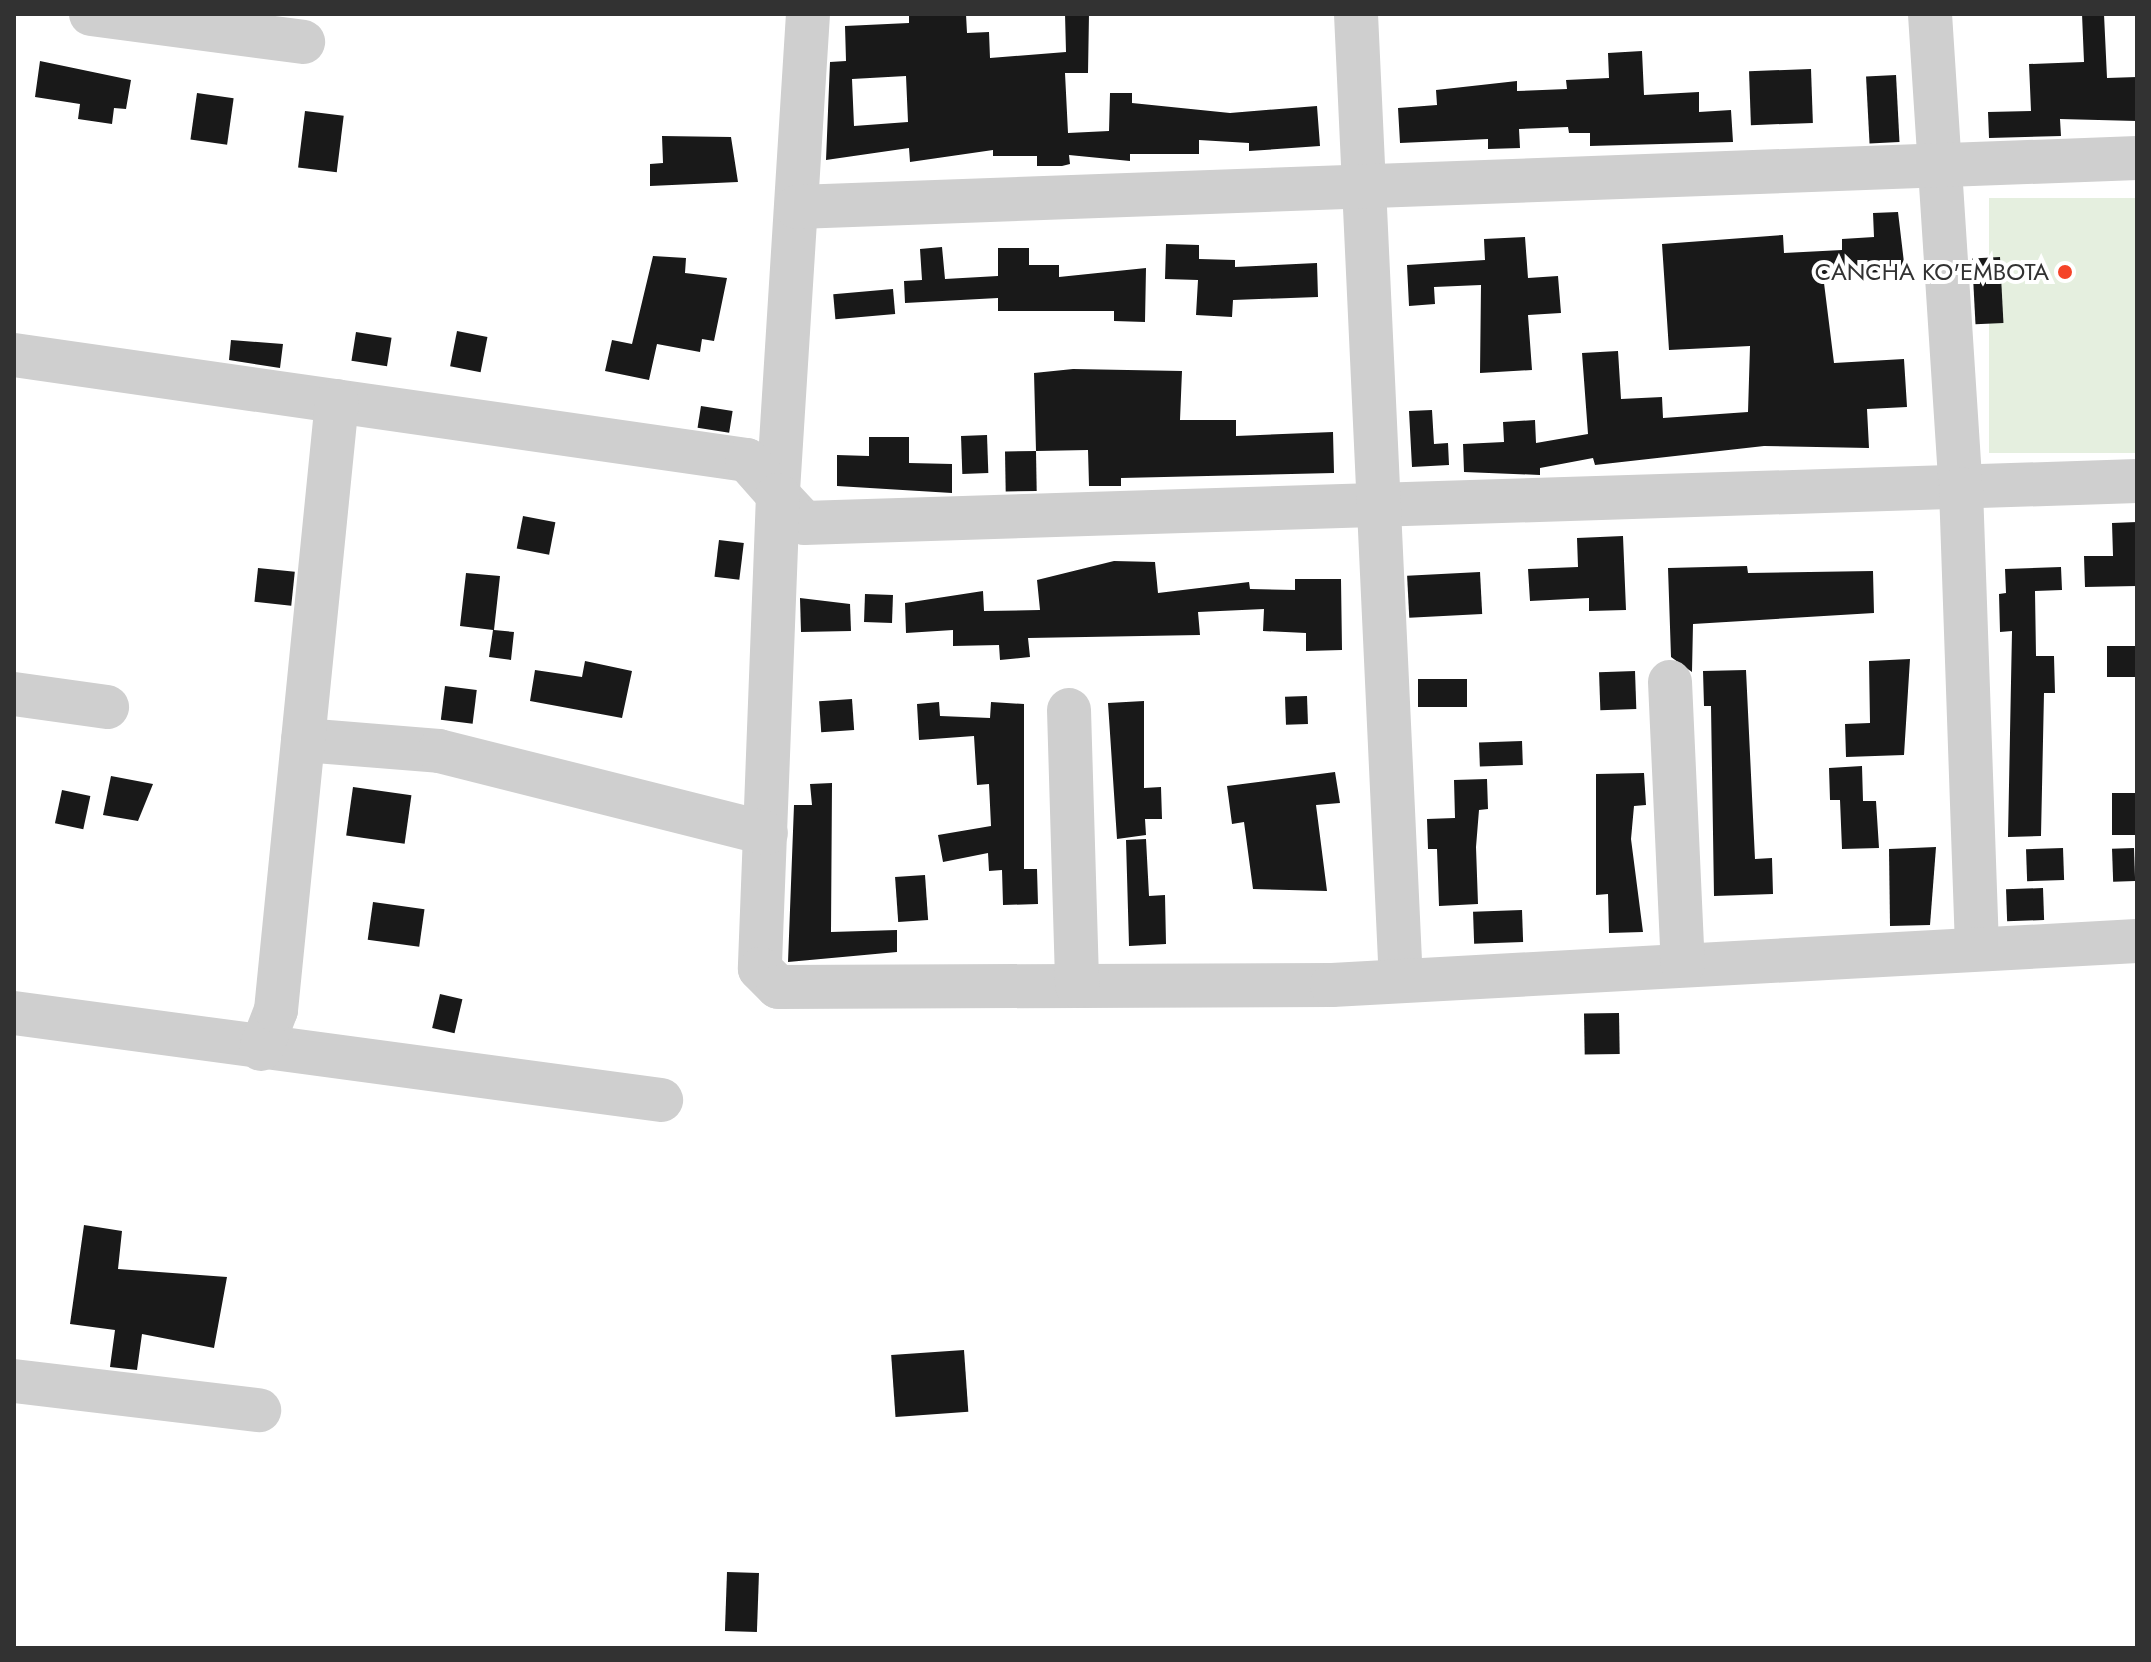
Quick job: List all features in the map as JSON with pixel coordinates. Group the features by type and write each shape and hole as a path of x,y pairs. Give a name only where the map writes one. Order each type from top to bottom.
{"street":[{"path":"91,14 303,42"},
{"path":"808,14 778,495 760,969 778,987 1401,981 2137,941"},
{"path":"1356,14 1401,981"},
{"path":"1930,14 1961,489 1977,949"},
{"path":"797,207 2137,158"},
{"path":"14,355 747,460 804,523 1378,509 2137,481"},
{"path":"261,1049 276,1010 337,401"},
{"path":"1670,682 1683,965"},
{"path":"14,694 107,707"},
{"path":"1069,710 1077,986"},
{"path":"303,740 439,751 766,833"},
{"path":"14,1013 261,1049 343,1053 661,1100"},
{"path":"14,1381 259,1410"}],"green space":[{"name":"CANCHA KO'EMBOTA","path":"1989,198 2137,198 2137,453 1989,453"}],"building":[{"path":"909,14 966,14 967,33 989,32 990,58 1066,52 1065,14 1089,14 1088,73 1065,73 1068,133 1109,131 1110,93 1132,93 1132,103 1230,113 1317,106 1320,146 1249,151 1249,143 1199,140 1199,154 1130,154 1130,161 1069,155 1070,164 1062,166 1037,166 1037,156 993,156 993,150 910,162 909,148 826,160 830,62 846,61 845,26 909,23","holes":["906,76 908,122 854,126 852,79"]},
{"path":"2082,14 2104,14 2107,78 2137,77 2137,121 2060,119 2061,136 1989,138 1988,112 2031,111 2029,64 2084,62"},
{"path":"1642,51 1644,95 1699,92 1699,112 1731,110 1733,142 1590,146 1590,133 1569,133 1568,127 1519,129 1520,148 1488,149 1488,139 1400,143 1398,108 1437,105 1436,90 1517,81 1517,91 1567,89 1566,80 1609,78 1608,53"},
{"path":"40,61 131,80 126,109 114,108 112,124 78,119 80,104 35,97"},
{"path":"1811,69 1813,123 1751,125 1749,71"},
{"path":"1896,75 1900,142 1870,143 1866,77"},
{"path":"197,93 234,98 227,145 190,140"},
{"path":"305,111 344,116 337,172 298,168"},
{"path":"662,136 731,137 738,182 650,186 650,164 663,163"},
{"path":"1898,212 1905,271 1823,275 1834,363 1904,359 1907,407 1867,409 1869,448 1764,446 1595,465 1593,458 1540,468 1540,475 1464,472 1463,444 1504,442 1503,422 1535,420 1536,443 1588,434 1582,353 1618,351 1621,399 1662,397 1663,418 1748,412 1750,346 1669,350 1662,244 1783,235 1784,253 1842,250 1842,239 1874,237 1873,213"},
{"path":"1525,237 1528,278 1558,276 1561,313 1528,315 1532,370 1480,373 1481,285 1434,287 1435,304 1409,306 1407,265 1485,260 1484,239"},
{"path":"1166,244 1199,245 1199,259 1235,260 1235,267 1317,263 1318,297 1233,300 1232,317 1196,315 1198,280 1165,279"},
{"path":"942,247 945,279 998,276 998,248 1029,248 1029,265 1059,265 1059,277 1146,268 1145,322 1114,321 1114,311 998,311 998,298 905,303 904,281 922,280 920,249"},
{"path":"653,256 686,258 685,273 727,278 714,341 702,339 700,352 657,344 649,380 605,371 612,340 632,344"},
{"path":"2000,257 2003,323 1975,324 1972,258"},
{"path":"893,289 895,314 835,319 833,294"},
{"path":"457,331 487,337 481,372 450,366"},
{"path":"356,332 392,338 387,366 351,361"},
{"path":"231,340 283,344 280,368 229,360"},
{"path":"1073,369 1182,371 1180,420 1236,420 1236,436 1333,432 1334,473 1121,478 1121,486 1089,486 1088,450 1036,451 1034,373"},
{"path":"701,406 733,411 729,433 698,428"},
{"path":"1432,410 1434,444 1448,443 1449,465 1412,467 1409,411"},
{"path":"987,435 988,473 962,474 961,436"},
{"path":"869,437 909,437 909,463 952,464 952,493 837,486 837,455 869,456"},
{"path":"1036,451 1037,491 1006,492 1005,452"},
{"path":"523,516 555,522 549,555 517,548"},
{"path":"2137,522 2137,586 2085,587 2084,556 2113,556 2112,523"},
{"path":"1623,536 1626,610 1589,611 1589,598 1530,601 1528,569 1578,567 1577,538"},
{"path":"719,540 744,543 739,580 714,577"},
{"path":"1114,561 1155,562 1158,593 1249,582 1250,589 1295,590 1295,579 1341,579 1342,650 1306,651 1306,633 1263,631 1264,609 1198,612 1200,635 1028,638 1030,657 1000,660 999,645 953,646 953,630 906,633 905,603 983,591 984,611 1040,610 1037,580"},
{"path":"1747,566 1748,573 1873,571 1874,613 1693,624 1692,672 1671,657 1668,568"},
{"path":"2061,567 2062,590 2035,591 2036,656 2054,656 2055,693 2044,693 2041,836 2008,837 2012,631 2000,632 1999,594 2006,593 2005,569"},
{"path":"258,568 295,572 291,606 254,602"},
{"path":"1480,572 1482,614 1409,618 1407,576"},
{"path":"466,573 500,576 494,630 514,632 511,660 489,657 493,630 460,626"},
{"path":"865,594 893,595 892,623 864,622"},
{"path":"800,598 850,604 851,631 801,632"},
{"path":"2107,646 2137,646 2137,677 2107,677"},
{"path":"1910,659 1904,755 1846,757 1845,724 1870,723 1869,661"},
{"path":"585,661 632,671 622,718 530,701 535,670 582,677"},
{"path":"1746,670 1755,859 1772,858 1773,894 1714,896 1711,706 1704,706 1703,671"},
{"path":"1635,671 1636,709 1600,710 1599,672"},
{"path":"1418,679 1467,679 1467,707 1418,707"},
{"path":"445,686 477,690 473,724 441,720"},
{"path":"1307,696 1308,724 1286,725 1285,697"},
{"path":"852,699 854,730 821,732 819,701"},
{"path":"1144,701 1144,788 1161,787 1162,819 1145,819 1146,835 1117,839 1108,703"},
{"path":"939,702 940,716 990,718 991,702 1024,704 1024,869 1037,869 1038,904 1003,905 1002,870 989,871 988,853 943,862 938,835 991,826 989,784 977,785 974,736 919,740 917,704"},
{"path":"1522,741 1523,765 1480,766 1479,743"},
{"path":"1862,766 1863,801 1876,801 1879,848 1842,849 1840,800 1830,800 1829,768"},
{"path":"1335,772 1340,803 1316,805 1327,891 1253,889 1244,822 1232,824 1227,786"},
{"path":"1644,773 1646,805 1634,806 1631,839 1643,932 1609,933 1608,894 1596,895 1596,774"},
{"path":"111,776 153,784 138,821 103,815"},
{"path":"1487,779 1488,809 1479,810 1476,847 1478,904 1439,906 1437,849 1428,849 1427,819 1455,818 1454,780"},
{"path":"832,783 831,932 897,930 897,952 788,962 794,805 812,805 810,784"},
{"path":"353,787 411,795 405,844 346,836"},
{"path":"62,790 90,796 83,829 55,823"},
{"path":"2112,793 2137,793 2137,835 2112,835"},
{"path":"1146,839 1149,896 1165,895 1166,944 1129,946 1126,840"},
{"path":"1936,847 1930,925 1890,926 1889,849"},
{"path":"2063,848 2064,880 2027,881 2026,849"},
{"path":"2134,848 2135,881 2113,882 2112,849"},
{"path":"925,875 928,920 898,922 895,877"},
{"path":"2043,888 2044,920 2007,921 2006,889"},
{"path":"373,902 424,909 419,947 368,940"},
{"path":"1522,910 1523,942 1474,944 1473,912"},
{"path":"440,994 462,999 455,1033 432,1028"},
{"path":"1619,1013 1620,1054 1585,1055 1584,1014"},
{"path":"84,1225 122,1231 118,1269 227,1277 214,1348 142,1334 137,1370 110,1367 115,1330 70,1324"},
{"path":"964,1350 968,1412 896,1417 891,1355"},
{"path":"727,1572 759,1573 757,1632 725,1631"}],"place":[{"name":"CANCHA KO'EMBOTA","path":"2065,272"}]}
